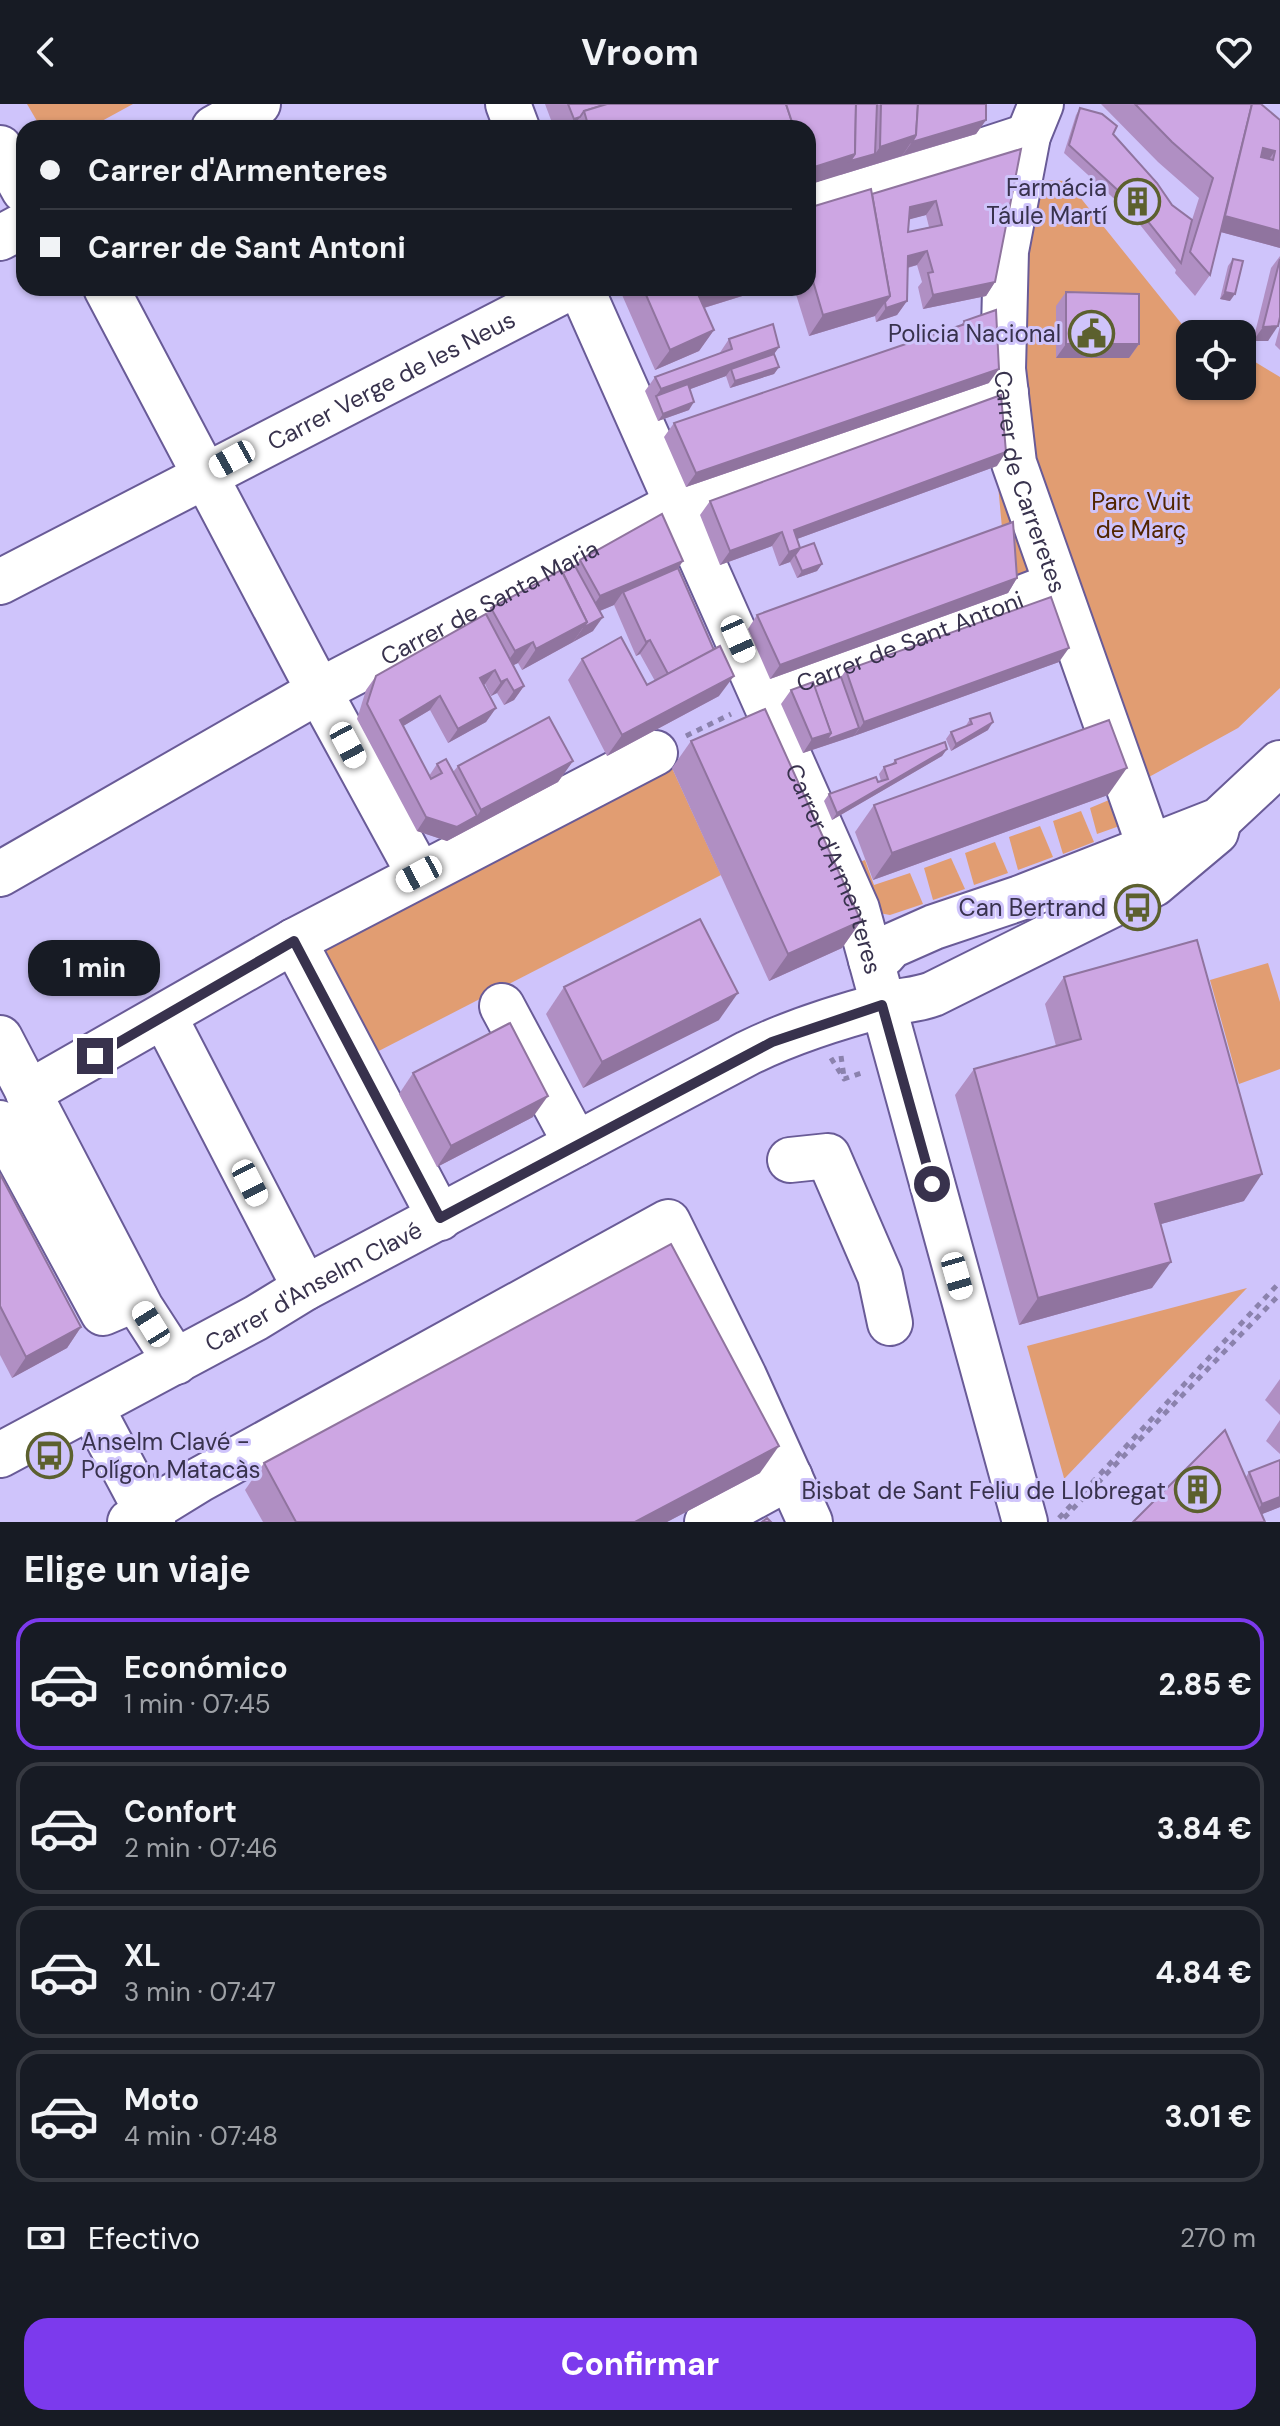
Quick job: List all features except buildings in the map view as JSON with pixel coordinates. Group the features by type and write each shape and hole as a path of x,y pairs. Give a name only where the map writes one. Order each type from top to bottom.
{"street":[{"path":"229,120 258,104"},
{"path":"816,205 1035,120"},
{"name":"Carrer de Carreretes","path":"1035,120 1006,251 1003,364 1014,463 1150,848"},
{"path":"0,148 16,176"},
{"path":"110,296 419,874"},
{"name":"Carrer Verge de les Neus","path":"0,582 553,296"},
{"name":"Carrer d'Armenteres","path":"585,296 857,909 1025,1522"},
{"name":"Carrer de Santa Maria","path":"0,874 319,691 677,504 1006,393"},
{"name":"Carrer de Sant Antoni","path":"764,697 1055,585"},
{"path":"15,1122 164,1016 294,941 655,753"},
{"name":"Carrer d'Anselm Clavé","path":"871,960 883,955 891,946 934,927 1020,898 1219,820 1280,763"},
{"name":"Carrer d'Anselm Clavé","path":"0,1455 176,1362 305,1288 772,1042 882,1005 918,1000 933,994 1154,884 1216,832 1219,820"},
{"path":"294,941 440,1218"},
{"path":"502,1006 576,1144"},
{"path":"164,1016 305,1288"},
{"path":"0,1038 15,1122 103,1313 136,1299"},
{"path":"15,1122 176,1362"},
{"path":"790,1160 828,1156 880,1276 890,1323"},
{"path":"91,1407 144,1519 207,1475 668,1222 744,1376 810,1522"},
{"path":"707,1522 790,1477"}],"path":[{"path":"655,753 764,697"},
{"path":"840,1047 844,1079"},
{"path":"826,1050 844,1079"},
{"path":"844,1079 870,1070"},
{"path":"1058,1522 1280,1282"},
{"path":"1058,1522 1280,1294"}],"green space":[{"path":"27,104 133,104 104,120 36,120"},
{"name":"Parc Vuit de Març","path":"1007,179 1067,181 1179,320 1176,320 1176,400 1256,400 1256,362 1280,377 1280,688 1238,728 1129,788 1128,823 1097,834 1090,808 1109,800 1041,612 1008,593 991,409"},
{"path":"672,768 721,875 369,1056 315,948"},
{"path":"1081,811 1094,842 1063,854 1053,821"},
{"path":"1040,826 1053,857 1018,870 1009,837"},
{"path":"995,842 1008,873 974,885 965,853"},
{"path":"951,858 965,889 933,900 924,868"},
{"path":"865,860 874,885 910,873 923,904 890,915 879,913 852,865"},
{"path":"1268,963 1280,1002 1280,1069 1239,1084 1210,980"},
{"path":"1247,1288 1065,1478 1064,1478 1027,1346"}],"place":[{"name":"Farmácia Táule Martí","path":"1138,201"},
{"name":"Policia Nacional","path":"1092,333"},
{"name":"Can Bertrand","path":"1137,907"},
{"name":"Anselm Clavé - Polígon Matacàs","path":"50,1455"},
{"name":"Bisbat de Sant Feliu de Llobregat","path":"1197,1490"}],"route":[{"path":"95,1056 294,941 440,1218 748,1053 787,1035 882,1005 932,1184"}]}
